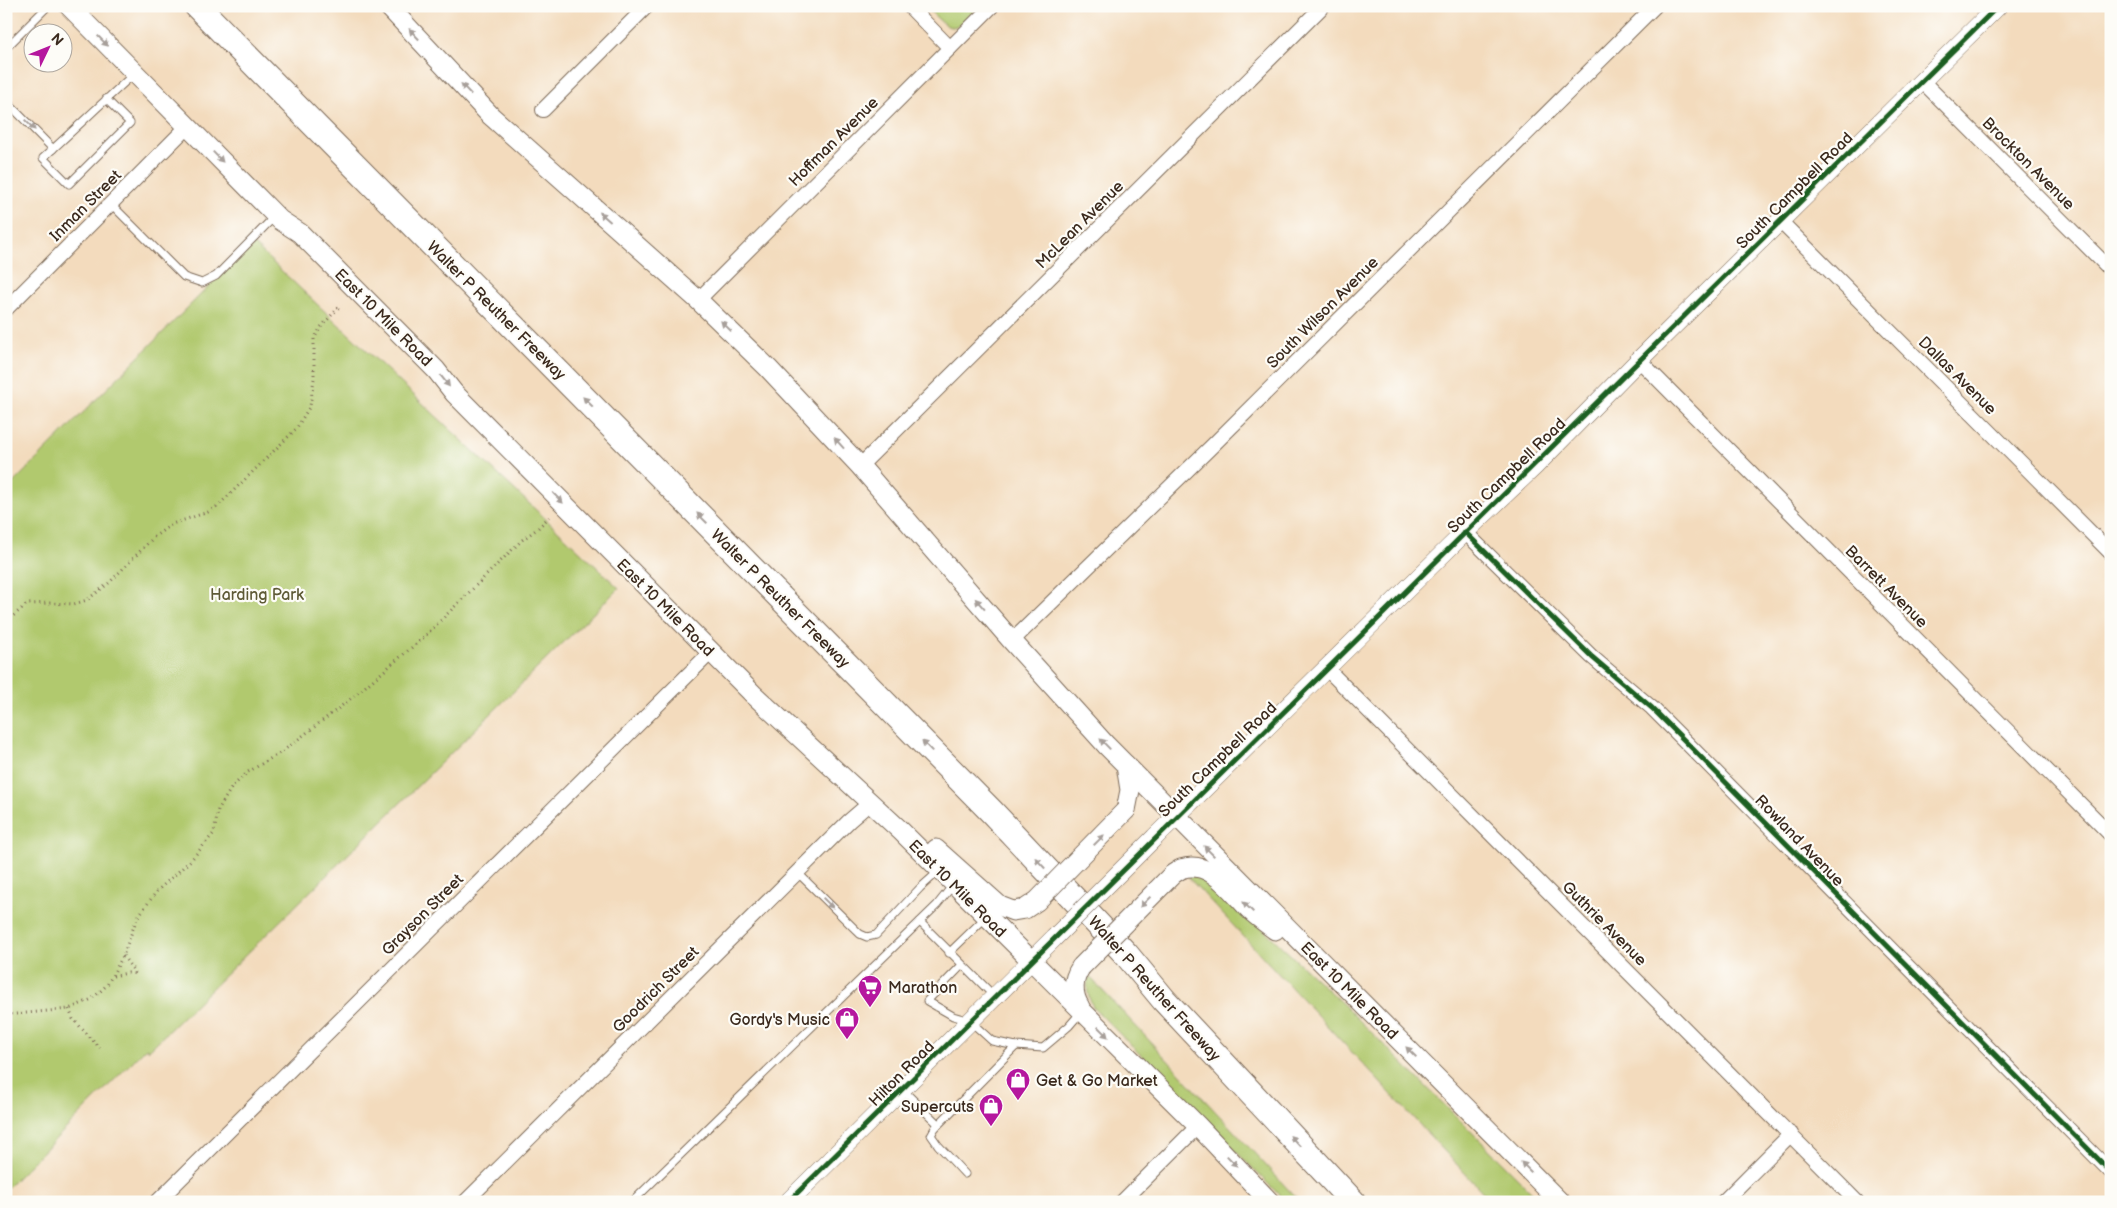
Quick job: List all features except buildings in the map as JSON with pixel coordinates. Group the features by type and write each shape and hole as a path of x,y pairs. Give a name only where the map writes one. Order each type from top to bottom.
{"highway":[{"name":"Walter P Reuther Freeway","path":"197,6 991,811 1126,954 1164,1000 1352,1202"},
{"path":"1314,1160 1363,1202"}],"main road":[{"name":"East 10 Mile Road","path":"69,6 275,216 300,233 436,370 461,400 753,694 871,802 940,870 959,879 986,916 1198,1126 1270,1202"},
{"name":"East 10 Mile Road","path":"388,6 491,116 698,300 768,368 860,466 1071,708 1176,817 1560,1202"},
{"path":"871,802 940,852 959,879 1000,906 1013,910 1025,908 1037,901 1126,810 1130,790 1126,765"},
{"path":"1083,1011 1074,994 1075,980 1081,967 1166,881 1181,869 1197,867 1214,875 1253,912 1353,994"}],"street":[{"path":"543,110 647,6"},
{"path":"909,6 950,48"},
{"name":"Hoffman Avenue","path":"698,300 992,6"},
{"name":"McLean Avenue","path":"860,466 1323,6"},
{"name":"South Wilson Avenue","path":"1012,641 1220,438 1655,6"},
{"name":"South Campbell Road","path":"1031,961 1465,532 1535,466 1639,360 1998,6"},
{"name":"Brockton Avenue","path":"1922,81 2111,270"},
{"name":"Inman Street","path":"6,309 188,126"},
{"name":"Dallas Avenue","path":"1780,221 2111,554"},
{"name":"Barrett Avenue","path":"1639,360 2111,835"},
{"name":"Rowland Avenue","path":"1465,532 1592,657 1652,708 2111,1172"},
{"name":"Grayson Street","path":"157,1202 712,651"},
{"name":"Guthrie Avenue","path":"1327,669 1857,1202"},
{"name":"Goodrich Street","path":"465,1202 797,872 871,802"},
{"name":"Hilton Road","path":"788,1202 1031,961"},
{"path":"1122,1202 1198,1126"},
{"path":"1723,1202 1791,1134"}],"lane":[{"path":"6,48 48,6"},
{"path":"106,99 130,123 69,184 43,158 53,149 106,99 135,72"},
{"path":"6,101 53,149"},
{"path":"111,204 184,278 202,283 216,276 275,216"},
{"path":"797,872 860,934 867,937 876,935 920,888 940,870"},
{"path":"632,1202 920,922 959,879"},
{"path":"950,953 986,916"},
{"path":"920,922 994,997"},
{"path":"962,965 926,1001 953,1016 970,1021 992,1041 1016,1046 1043,1048 1069,1026 1083,1011"},
{"path":"965,1174 931,1135 938,1124 1016,1046"},
{"path":"902,1089 938,1124"}],"path":[{"path":"6,622 27,604 74,604 87,600 109,583 154,538 172,524 208,512 219,505 296,429 310,406 314,378 314,339 320,328 340,306"},
{"path":"6,1014 69,1009 92,999 107,985 113,976 123,956 137,918 157,891 191,860 214,833 218,810 232,787 248,772 283,751 423,638 522,540 549,517"},
{"path":"113,976 128,973 137,974 123,956"},
{"path":"69,1009 73,1019 100,1048"}],"green space":[{"path":"925,6 979,6 963,22 952,27 941,22"},
{"name":"Harding Park","path":"252,243 619,588 149,1050 146,1048 6,1189 6,490"},
{"path":"1187,876 1211,880 1347,1008 1542,1202 1492,1202"},
{"path":"1089,976 1300,1202 1286,1202 1093,1007 1088,992"}],"cycle path":[{"path":"788,1202 1998,6"},
{"path":"1465,532 1592,657 1652,708 2111,1172"}],"place":[{"name":"Marathon","path":"870,1008"},
{"name":"Gordy's Music","path":"847,1040"},
{"name":"Get & Go Market","path":"1018,1101"},
{"name":"Supercuts","path":"991,1127"}]}
